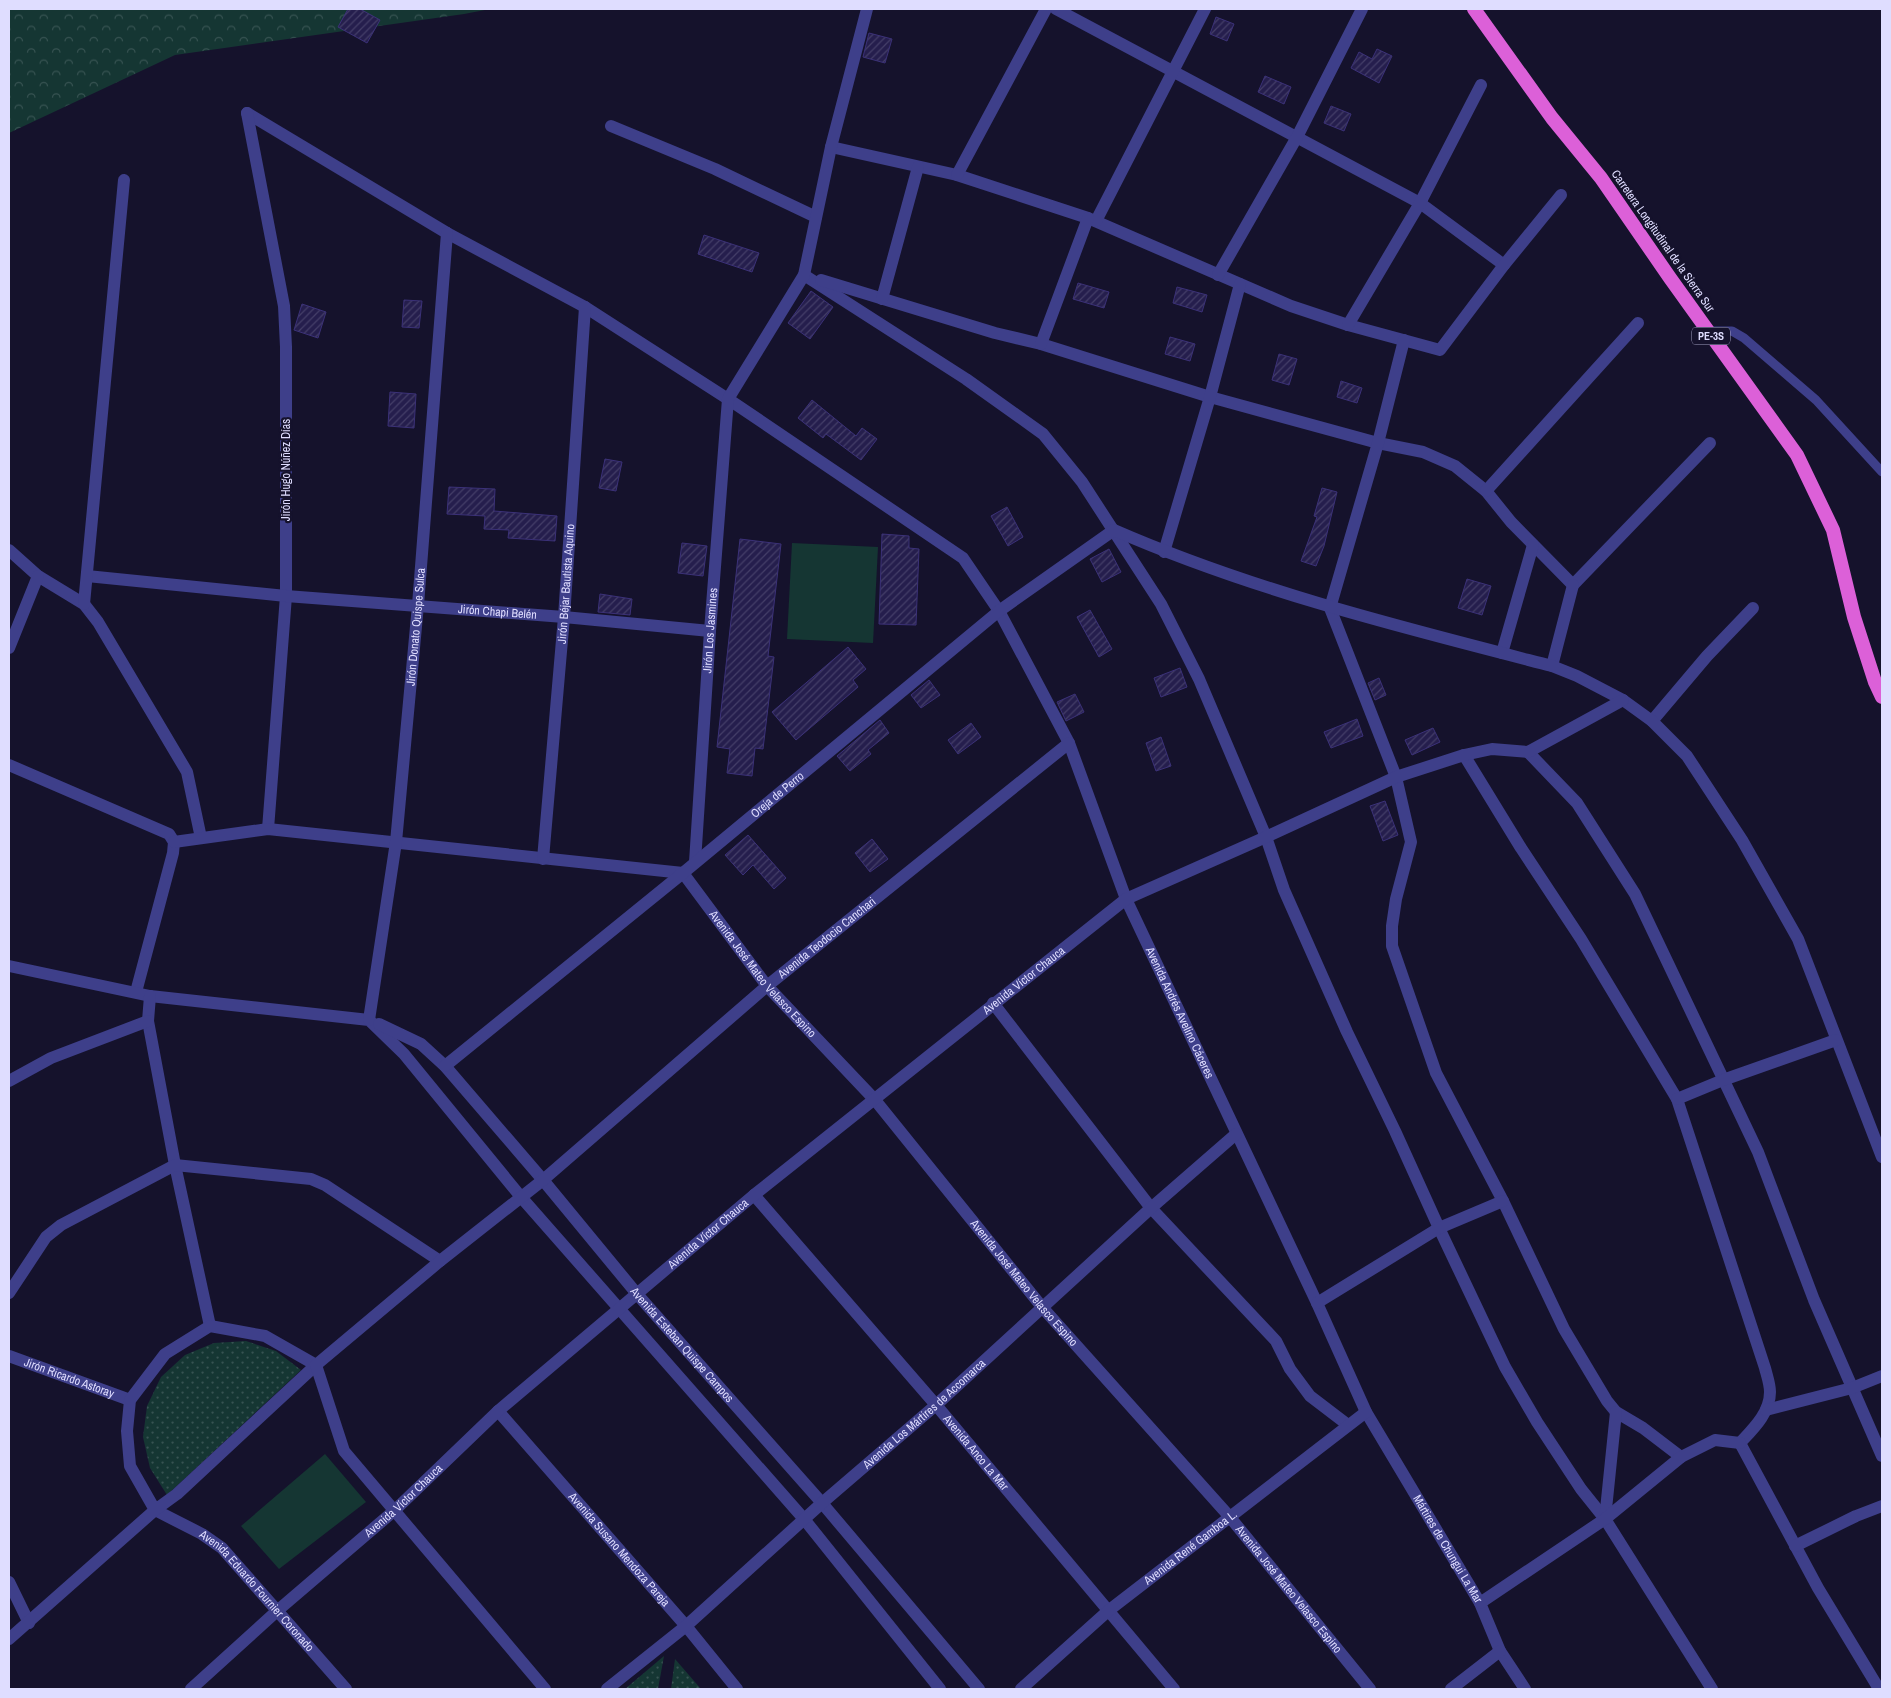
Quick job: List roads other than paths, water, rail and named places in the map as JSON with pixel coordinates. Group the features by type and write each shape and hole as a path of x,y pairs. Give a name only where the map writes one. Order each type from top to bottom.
{"highway":[{"name":"Carretera Longitudinal de la Sierra Sur","path":"1474,9 1552,118 1601,178 1796,455 1833,530 1854,617 1875,682 1882,697"}],"street":[{"path":"728,399 804,275 831,147 867,9"},
{"path":"957,175 1046,9"},
{"path":"1056,9 1420,203 1504,265"},
{"path":"1041,344 1092,220 1174,73 1205,9"},
{"path":"1218,276 1297,137 1362,9"},
{"path":"1348,325 1420,203 1481,85"},
{"name":"Avenida Andrés Avelino Cáceres","path":"247,113 447,233 585,307 728,399 963,558 1000,611 1069,743 1126,899 1317,1303 1366,1412"},
{"name":"Jirón Hugo Núñez Días","path":"247,113 284,306 286,347 286,596 268,829"},
{"path":"611,126 715,168 816,217"},
{"path":"831,147 957,175 1092,220 1291,306 1348,325 1440,350 1504,265 1561,195"},
{"path":"882,300 918,167"},
{"path":"84,604 124,180"},
{"name":"Jirón Donato Quispe Sulca","path":"369,1020 396,842 418,605 447,233"},
{"path":"804,275 994,333 1041,344 1210,397 1378,443 1423,452 1455,466 1486,491 1511,522 1573,585"},
{"path":"804,275 966,379 1043,434 1082,482 1114,530 1161,604 1199,679 1266,838 1284,890 1347,1032 1505,1367 1537,1422 1581,1489 1605,1519 1712,1689"},
{"path":"1164,552 1210,397 1240,284"},
{"name":"Jirón Béjar Bautista Aquino","path":"543,859 564,616 585,307"},
{"path":"1486,491 1638,322"},
{"path":"1404,340 1378,443 1330,608 1396,777 1411,842 1396,899 1392,926 1392,946 1436,1073 1503,1201 1564,1329 1607,1401 1616,1412 1643,1428 1681,1457"},
{"name":"Jirón Los Jasmines","path":"695,862 728,399"},
{"path":"1552,666 1573,585 1710,443"},
{"path":"1114,530 1164,552 1330,608 1552,666 1577,676 1623,700 1652,721 1687,756 1747,848 1798,939 1882,1158"},
{"name":"Oreja de Perro","path":"445,1066 683,873 1000,611 1114,530"},
{"path":"1502,653 1533,545"},
{"path":"9,550 38,576 84,604 98,622 187,772 201,838"},
{"path":"9,648 38,576"},
{"name":"Jirón Chapi Belén","path":"87,576 286,596 564,616 710,631"},
{"path":"1652,721 1707,656 1753,608"},
{"path":"1623,700 1528,752 1577,803 1635,894 1758,1152 1814,1300 1882,1456"},
{"name":"Avenida Teodocio Canchari","path":"9,1639 155,1510 176,1494 316,1365 440,1261 543,1180 767,986 1069,743"},
{"name":"Avenida Víctor Chauca","path":"190,1689 277,1611 395,1510 498,1411 754,1195 1126,899 1266,838 1396,777 1464,755 1492,749 1528,752"},
{"path":"1464,755 1521,848 1581,939 1676,1099 1765,1368 1770,1393 1766,1410 1758,1424 1740,1443"},
{"path":"9,765 169,834 174,842 173,853 136,992"},
{"path":"174,842 268,829 683,873"},
{"name":"Avenida José Mateo Velasco Espino","path":"683,873 767,986 875,1100 1042,1307 1229,1516 1370,1689"},
{"name":"Avenida Esteban Quispe Campos","path":"9,966 150,996 369,1020 421,1044 445,1066 543,1180 637,1294 822,1503 979,1689"},
{"path":"150,996 148,1020 174,1165 210,1326"},
{"path":"994,1003 1151,1208 1276,1341 1290,1369 1310,1396 1348,1425"},
{"path":"9,1081 51,1058 148,1020"},
{"path":"369,1020 404,1054 521,1197 804,1519 940,1689"},
{"path":"1676,1099 1723,1080 1836,1040"},
{"name":"Avenida Los Mártires de Accomarca","path":"607,1689 686,1626 822,1503 936,1405 1151,1208 1236,1134"},
{"path":"9,1293 46,1237 60,1225 174,1165 311,1180 325,1185 440,1261"},
{"name":"Avenida Anco La Mar","path":"754,1195 936,1405 1174,1689"},
{"path":"1317,1303 1439,1228 1503,1201"},
{"path":"155,1510 130,1466 127,1431 130,1400 165,1354 210,1326 265,1336 316,1365 344,1450 545,1689"},
{"name":"Jirón Ricardo Astoray","path":"9,1356 130,1400"},
{"path":"1766,1410 1852,1388 1882,1376"},
{"name":"Avenida Susano Mendoza Pareja","path":"498,1411 686,1626 737,1689"},
{"name":"Avenida René Gamboa L.","path":"1021,1689 1108,1610 1366,1412"},
{"name":"Mártires de Chungui La Mar","path":"1366,1412 1480,1603 1500,1651 1525,1689"},
{"path":"1605,1519 1616,1412"},
{"path":"1480,1603 1605,1519 1681,1457 1714,1440 1740,1443"},
{"path":"1740,1443 1818,1588 1879,1689"},
{"path":"1795,1546 1856,1516 1882,1506"},
{"name":"Avenida Eduardo Fournier Coronado","path":"155,1510 202,1534 222,1548 346,1689"},
{"path":"9,1582 29,1623"},
{"path":"1451,1689 1500,1651"}],"lane":[{"path":"1708,331 1732,331 1744,338 1816,400 1882,472"}]}
